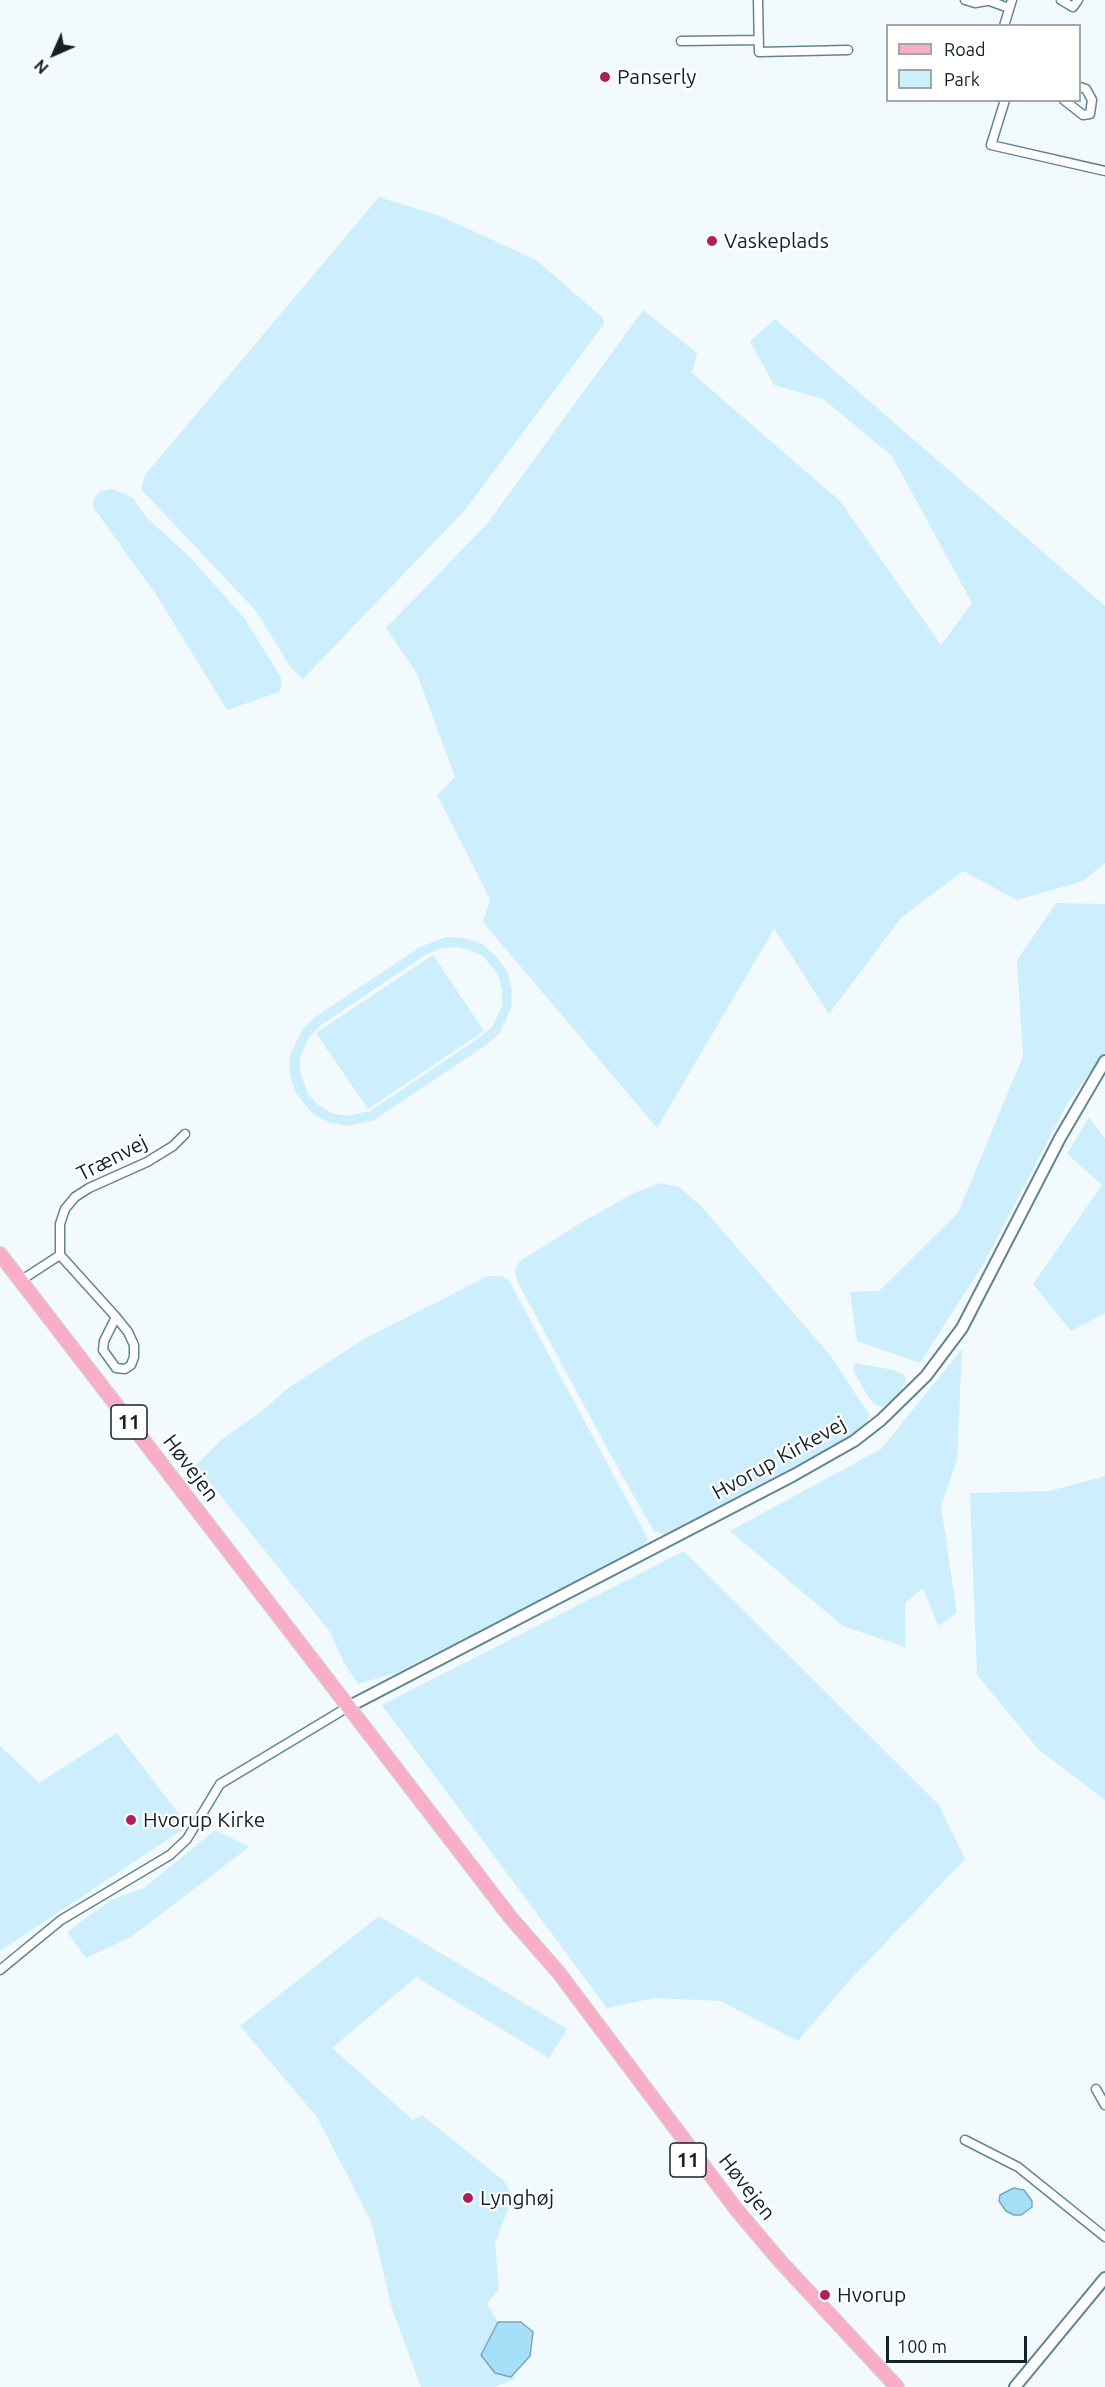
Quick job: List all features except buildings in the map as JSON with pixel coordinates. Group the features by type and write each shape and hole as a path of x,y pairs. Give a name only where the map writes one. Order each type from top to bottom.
{"main road":[{"name":"Høvejen","path":"0,1254 511,1918 559,1973 736,2209 780,2261 897,2387"},
{"name":"Høvejen","path":"511,1918 551,1977 729,2214 773,2266 884,2387"}],"street":[{"path":"758,0 759,52 848,50"},
{"path":"961,0 975,3 987,0 1011,4 1005,24"},
{"path":"1061,0 1073,7 1078,0"},
{"path":"681,41 759,40"},
{"path":"1067,102 1083,115 1090,114 1092,100 1086,89 1081,87"},
{"path":"1004,102 991,145 1105,171"},
{"name":"Hvorup Kirkevej","path":"348,1707 794,1475 854,1441 881,1420 926,1376 962,1328 1060,1138 1105,1060"},
{"name":"Trænvej","path":"60,1255 60,1224 65,1209 75,1197 89,1188 147,1162 173,1146 185,1134"},
{"path":"21,1281 60,1255 116,1317 134,1346 134,1357 125,1369 116,1368 103,1350 116,1317"},
{"path":"0,1970 61,1920 170,1855 187,1839 220,1784 348,1707"},
{"path":"1096,2089 1105,2104"},
{"path":"965,2140 1018,2167 1105,2237"},
{"path":"1015,2387 1105,2278"}],"green space":[{"path":"379,197 440,216 536,260 603,318 604,324 465,510 303,679 291,668 256,611 141,489 145,475"},
{"path":"643,310 697,353 692,373 840,501 941,645 972,603 892,456 823,399 774,385 750,341 775,319 1105,606 1105,863 1083,881 1017,900 963,871 901,918 829,1014 774,929 657,1128 483,922 490,899 437,795 455,777 417,674 386,628 487,524"},
{"path":"112,489 133,498 147,518 189,556 245,619 280,676 282,684 279,692 227,710 157,596 93,507 94,498 100,491"},
{"path":"1056,903 1105,904 1105,1052 1067,1104 984,1263 920,1363 857,1341 850,1292 879,1291 958,1213 1023,1056 1017,960"},
{"path":"446,937 464,938 482,944 496,956 507,971 512,989 511,1008 500,1033 486,1045 374,1120 347,1126 328,1122 312,1113 295,1092 290,1074 290,1055 302,1030 315,1017 420,947","holes":["455,947 470,950 484,957 498,975 502,990 502,1006 492,1027 370,1111 347,1116 332,1113 318,1105 308,1094 300,1072 300,1057 310,1036 321,1025 425,955 439,949"]},
{"path":"433,955 484,1031 368,1109 316,1033"},
{"path":"1089,1117 1105,1139 1105,1313 1071,1331 1033,1284 1102,1185 1067,1154"},
{"path":"659,1183 679,1187 701,1206 830,1355 870,1416 865,1425 834,1446 665,1535 654,1531 620,1472 517,1281 515,1271 519,1262 584,1221 632,1194"},
{"path":"488,1276 502,1276 509,1281 648,1539 643,1548 398,1672 358,1684 343,1661 330,1632 196,1465 221,1440 262,1411 287,1389 364,1339"},
{"path":"962,1349 957,1460 941,1506 957,1613 938,1626 923,1588 905,1603 905,1647 843,1626 730,1531 881,1449"},
{"path":"855,1363 894,1370 905,1375 906,1381 898,1396 881,1407 874,1404 853,1370"},
{"path":"1105,1476 1105,1800 1039,1750 977,1675 970,1493 1050,1491"},
{"path":"684,1551 939,1805 965,1859 849,1981 798,2041 720,2001 654,1998 607,2008 382,1705"},
{"path":"117,1733 188,1826 0,1951 0,1746 39,1783"},
{"path":"215,1830 249,1847 131,1937 86,1958 67,1932 111,1900 144,1888"},
{"path":"379,1916 567,2029 549,2058 416,1977 332,2048 413,2120 422,2115 504,2181 513,2196 495,2243 499,2289 487,2304 498,2322 481,2355 495,2373 517,2378 495,2387 421,2387 392,2309 371,2221 317,2117 240,2026"}],"water":[{"path":"1014,2188 1024,2190 1032,2201 1032,2207 1021,2215 1014,2215 1006,2211 999,2201 1000,2195"},
{"path":"498,2322 521,2322 533,2332 530,2356 511,2377 495,2373 481,2355"}],"place":[{"name":"Panserly","path":"605,77"},
{"name":"Vaskeplads","path":"712,241"},
{"name":"Hvorup Kirke","path":"131,1820"},
{"name":"Lynghøj","path":"468,2198"},
{"name":"Hvorup","path":"825,2295"}]}
